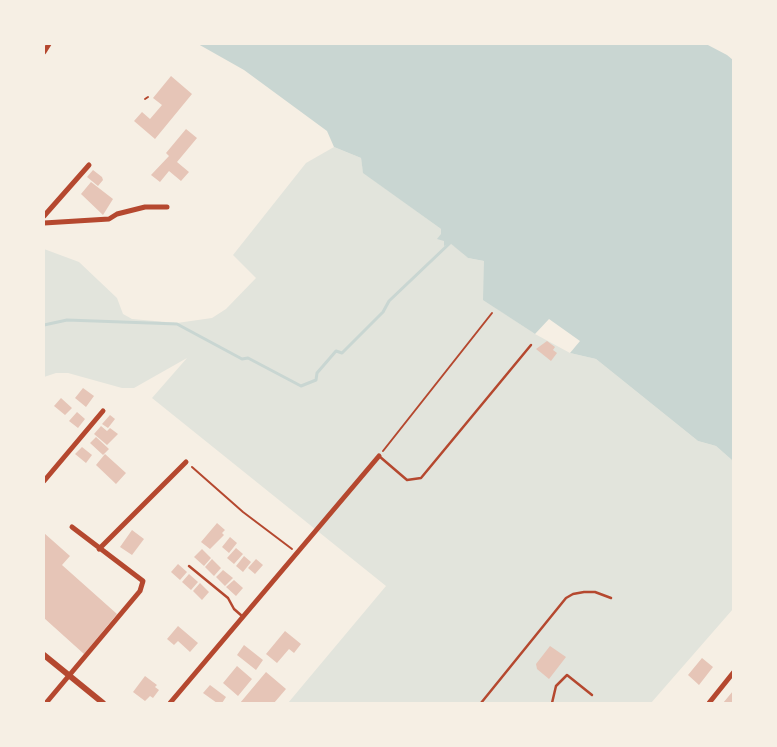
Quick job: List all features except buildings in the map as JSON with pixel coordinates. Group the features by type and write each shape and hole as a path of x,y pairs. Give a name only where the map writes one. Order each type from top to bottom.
{"street":[{"path":"44,52 49,44"},
{"path":"44,216 89,165"},
{"path":"44,223 109,219 117,214 145,207 167,207"},
{"path":"44,481 103,411"},
{"path":"170,703 379,456"},
{"path":"99,548 186,462"},
{"path":"46,703 140,591 143,581 72,527"},
{"path":"44,655 103,703"},
{"path":"709,703 733,673"}],"lane":[{"path":"379,456 407,480 421,478 531,345"},
{"path":"189,566 228,598 234,609 243,617"},
{"path":"481,703 566,598 584,592 595,592 611,598"},
{"path":"552,703 556,686 567,675 592,695"}],"path":[{"path":"379,456 492,313"},
{"path":"186,462 243,512 278,536 297,553"}],"shaded area":[{"path":"198,44 706,44 727,55 733,60 733,461 716,446 698,441 596,359 570,353 580,341 549,319 535,334 483,300 484,261 468,258 450,243 444,246 444,241 437,239 441,234 441,229 363,173 361,158 334,147 327,131 244,70"},
{"path":"334,147 361,158 363,171 441,229 441,234 468,258 484,261 484,279 496,308 535,334 570,353 596,359 698,441 716,446 733,461 733,609 651,703 288,703 386,586 152,398 187,358 134,388 122,388 68,373 56,373 44,377 44,249 79,262 117,298 123,314 132,319 177,323 212,318 226,309 256,278 233,255 306,163"}],"waterway":[{"path":"44,325 67,320 177,324 242,359 248,358 301,386 316,380 317,373 336,351 342,353 383,312 389,301 450,243"}]}
